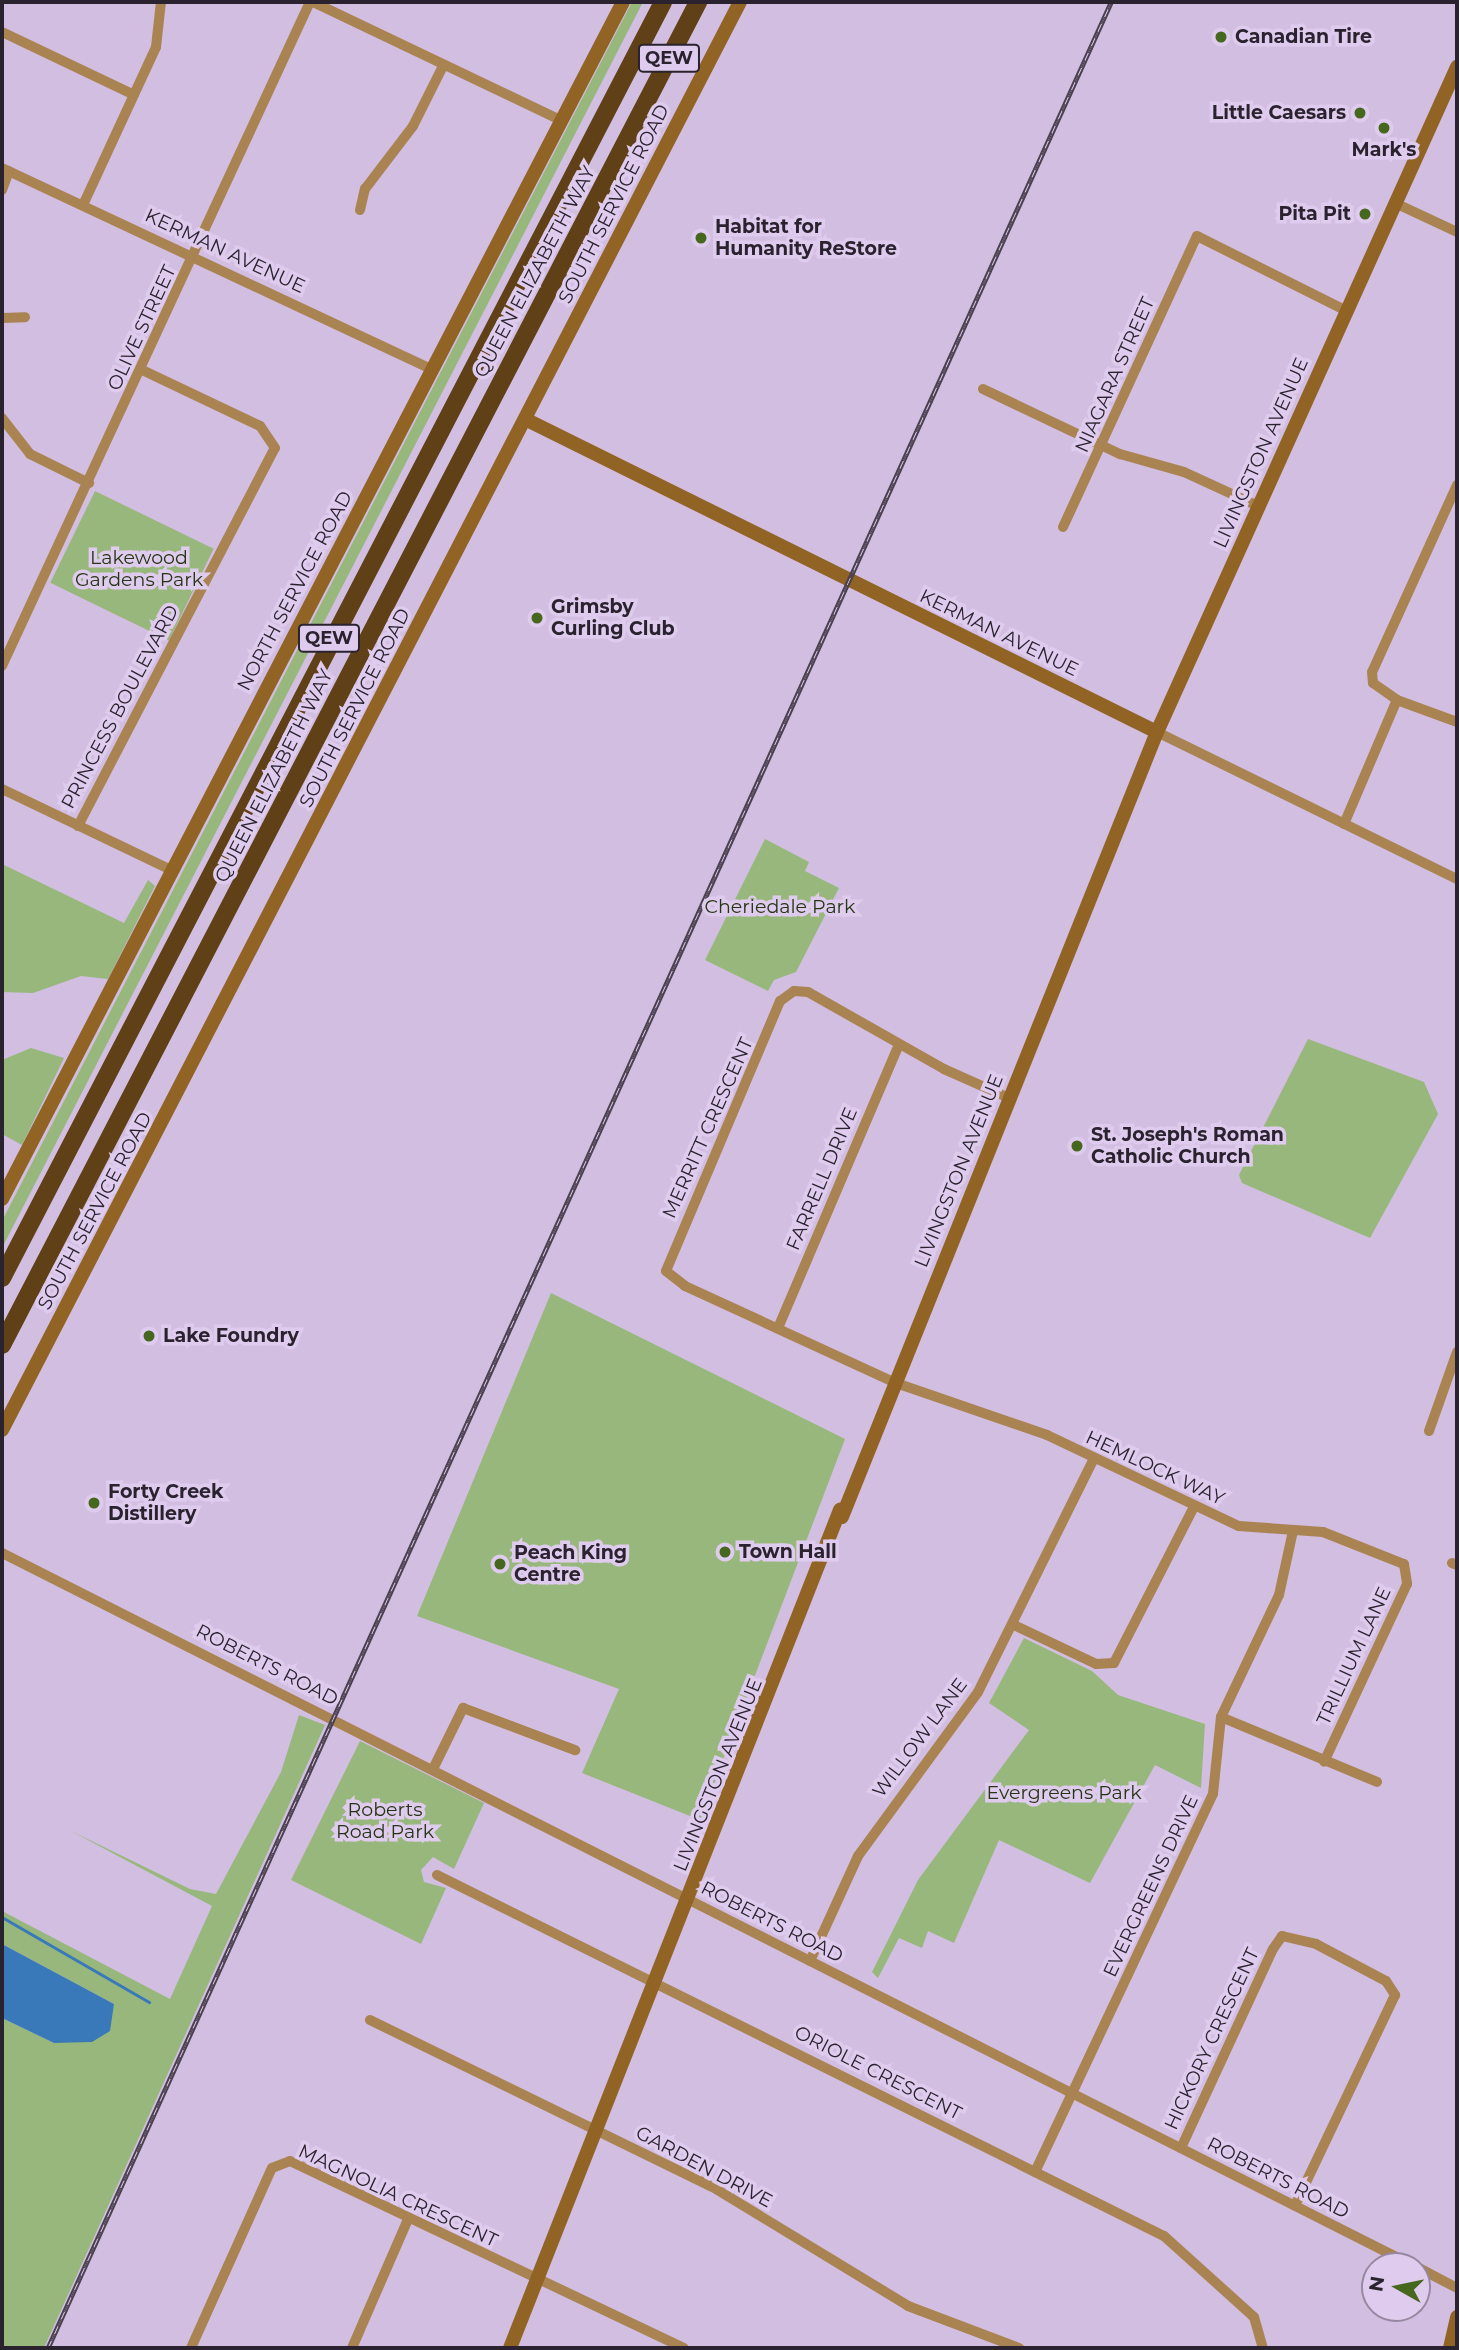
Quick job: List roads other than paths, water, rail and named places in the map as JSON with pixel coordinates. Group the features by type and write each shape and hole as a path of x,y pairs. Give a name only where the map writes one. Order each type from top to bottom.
{"highway":[{"name":"QUEEN ELIZABETH WAY","path":"2,1278 663,2"},
{"name":"QUEEN ELIZABETH WAY","path":"2,1345 698,2"}],"street":[{"path":"83,205 156,47 161,2"},
{"path":"312,2 560,120"},
{"name":"OLIVE STREET","path":"2,666 312,2"},
{"name":"NORTH SERVICE ROAD","path":"2,1199 623,2"},
{"name":"SOUTH SERVICE ROAD","path":"2,1430 740,2"},
{"path":"2,32 134,95"},
{"path":"360,210 365,189 413,126 443,66"},
{"name":"LIVINGSTON AVENUE","path":"510,2348 1157,732 1457,67"},
{"path":"2,190 5,169"},
{"name":"KERMAN AVENUE","path":"5,169 432,369"},
{"path":"1395,203 1457,232"},
{"name":"NIAGARA STREET","path":"1063,527 1197,236 1347,311"},
{"path":"2,318 25,317"},
{"name":"PRINCESS BOULEVARD","path":"78,826 275,448 260,426 142,370"},
{"path":"984,390 1103,445 1258,506"},
{"path":"2,418 30,454 89,483"},
{"name":"KERMAN AVENUE","path":"525,419 1457,879"},
{"path":"1457,485 1375,656 1373,683 1397,700 1457,722"},
{"path":"1344,824 1397,700"},
{"path":"2,789 171,870"},
{"name":"MERRITT CRESCENT","path":"895,1383 671,1280 669,1261 780,1001 794,991 808,992 899,1045 1009,1098"},
{"name":"FARRELL DRIVE","path":"778,1328 899,1045"},
{"path":"1429,1431 1457,1352"},
{"name":"HEMLOCK WAY","path":"895,1383 1047,1435 1194,1507 1239,1526 1323,1532 1404,1564"},
{"name":"WILLOW LANE","path":"810,1961 858,1856 968,1708 1014,1625 1094,1458"},
{"path":"1014,1625 1096,1664 1114,1663 1194,1507"},
{"name":"EVERGREENS DRIVE","path":"1035,2172 1213,1794 1221,1717 1279,1595 1293,1531"},
{"name":"ROBERTS ROAD","path":"2,1553 434,1767 1386,2252"},
{"name":"TRILLIUM LANE","path":"1324,1762 1407,1584 1404,1564"},
{"path":"434,1767 463,1708 575,1750"},
{"path":"1221,1717 1377,1782"},
{"name":"ORIOLE CRESCENT","path":"437,1875 1164,2236 1254,2317 1264,2348"},
{"name":"HICKORY CRESCENT","path":"1181,2148 1273,1948 1282,1936 1316,1944 1386,1981 1395,1995 1294,2207"},
{"name":"GARDEN DRIVE","path":"370,2020 711,2186 908,2306 1019,2348"},
{"name":"MAGNOLIA CRESCENT","path":"191,2348 277,2163 296,2163 537,2282 684,2348"},
{"path":"352,2348 408,2219"},
{"name":"ROBERTS ROAD","path":"1431,2275 1457,2288"},
{"path":"1450,2348 1457,2317"}],"water":[{"path":"2,1944 114,2004 110,2031 92,2042 54,2043 2,2018"}],"waterway":[{"path":"2,1917 149,2002"}],"railway":[{"path":"48,2348 1111,2"}],"place":[{"name":"Canadian Tire","path":"1221,37"},
{"name":"Little Caesars","path":"1360,113"},
{"name":"Mark's","path":"1384,128"},
{"name":"Pita Pit","path":"1365,214"},
{"name":"Habitat for Humanity ReStore","path":"701,238"},
{"name":"Grimsby Curling Club","path":"537,618"},
{"name":"St. Joseph's Roman Catholic Church","path":"1077,1146"},
{"name":"Lake Foundry","path":"149,1336"},
{"name":"Forty Creek Distillery","path":"94,1503"},
{"name":"Town Hall","path":"725,1552"},
{"name":"Peach King Centre","path":"500,1564"}],"park label":[{"name":"Lakewood Gardens Park","path":"139,569"},
{"name":"Cheriedale Park","path":"780,907"},
{"name":"Evergreens Park","path":"1064,1793"},
{"name":"Roberts Road Park","path":"385,1821"}]}
